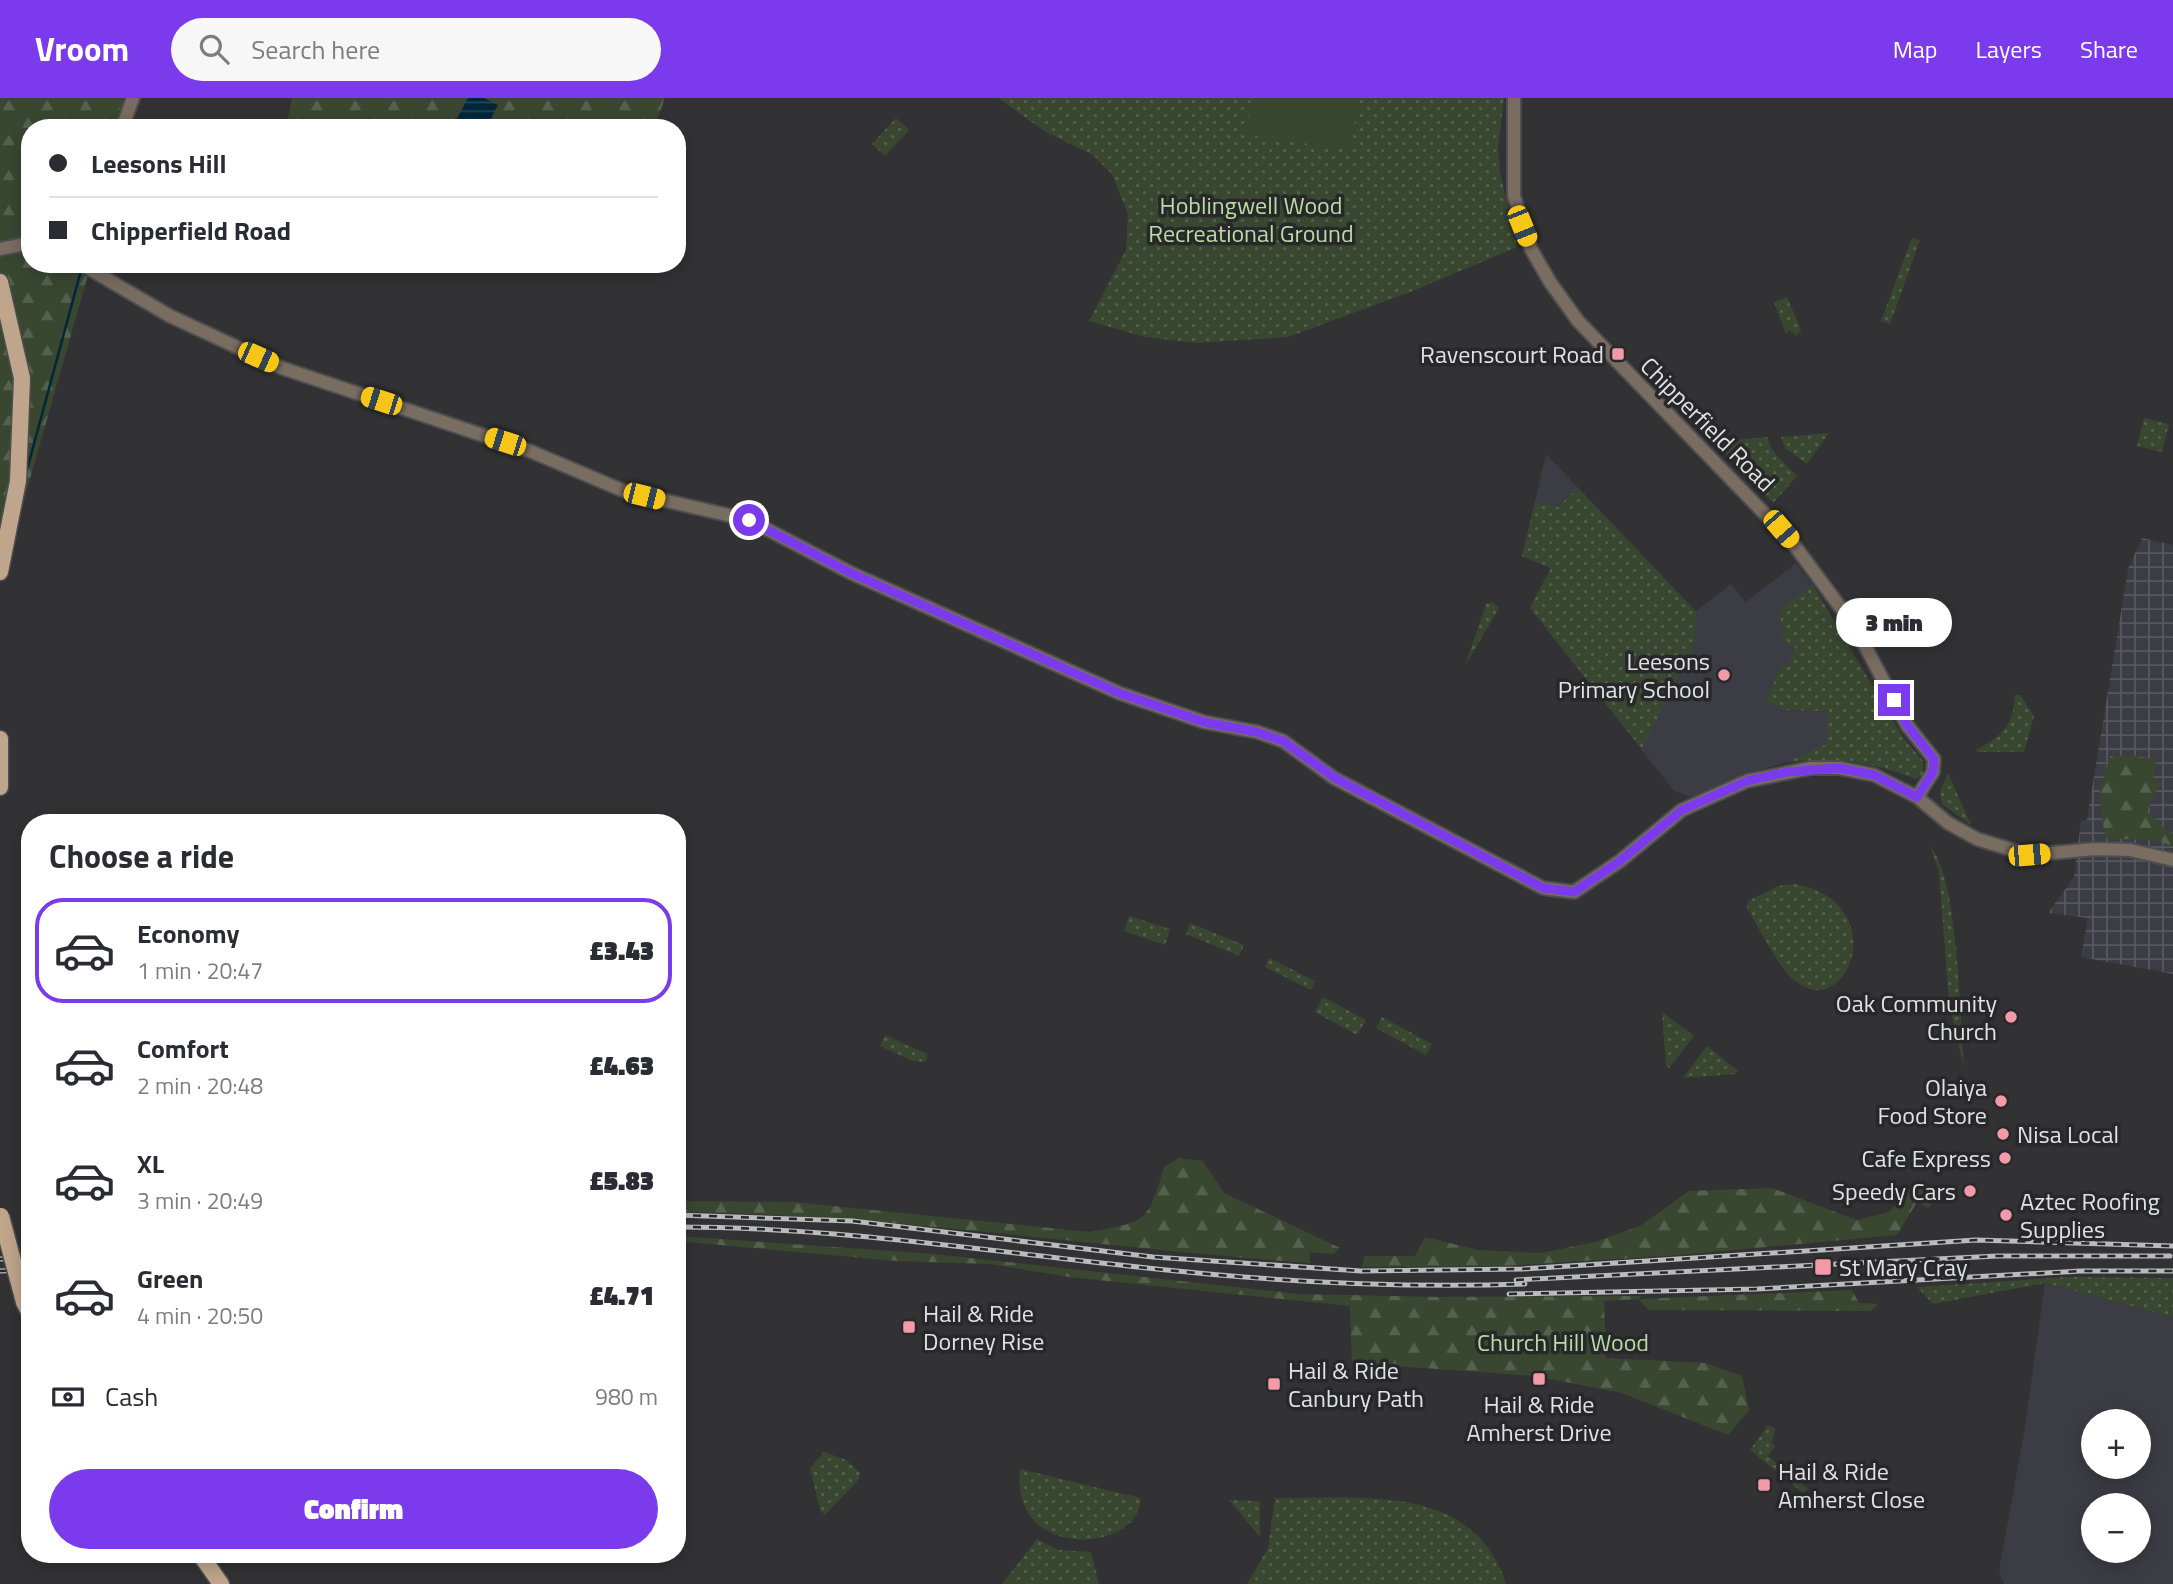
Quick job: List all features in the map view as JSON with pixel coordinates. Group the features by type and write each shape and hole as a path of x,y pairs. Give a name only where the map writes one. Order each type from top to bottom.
{"main road":[{"path":"0,282 22,378 18,481 0,572"},
{"path":"0,739 0,787"},
{"path":"1,1213 21,1286"},
{"path":"206,1563 221,1584"}],"street":[{"path":"125,119 133,98"},
{"name":"Chipperfield Road","path":"1514,98 1514,195 1531,249 1550,282 1578,321 1770,516 1816,571 1855,627 1907,725 1934,759 1933,772 1917,797"},
{"path":"0,248 21,244"},
{"path":"96,273 170,316 282,368 530,451 624,491 749,520 851,573 1119,693 1204,722 1257,732 1283,741 1335,778 1543,888 1574,892 1620,861 1682,810 1747,781 1786,772 1839,768 1874,775 1917,797 1948,823 1977,839 2029,855 2095,849 2130,850 2173,860"}],"shaded area":[{"name":"Leesons Primary School","path":"1546,454 1696,611 1731,584 1746,602 1796,563 1813,585 1890,769 1831,758 1787,762 1746,774 1698,799 1674,791 1530,608 1551,568 1522,556"},
{"path":"2142,538 2173,545 2173,974 2081,957 2088,918 2048,913 2074,877 2081,821 2087,820 2128,569"},
{"path":"2045,1283 2173,1317 2173,1584 2004,1584 1999,1570 2024,1433"}],"green space":[{"path":"0,98 124,98 116,119 21,119 21,273 88,275 16,528 0,537"},
{"path":"292,98 665,98 657,119 288,119"},
{"name":"Hoblingwell Wood Recreational Ground","path":"998,98 1504,98 1498,148 1500,172 1517,247 1410,292 1288,337 1196,343 1145,337 1089,321 1126,250 1128,214 1112,174 1093,155 1046,132"},
{"path":"1251,98 1358,98 1351,150 1246,135"},
{"path":"896,118 909,130 885,156 872,144"},
{"path":"1912,238 1920,240 1890,324 1881,321"},
{"path":"1787,297 1801,330 1797,336 1789,330 1786,334 1774,302"},
{"path":"2144,418 2169,424 2162,452 2137,446"},
{"path":"1829,433 1807,464 1785,448 1781,437"},
{"path":"1767,437 1773,451 1797,476 1773,503 1713,442"},
{"path":"1578,488 1696,612 1695,642 1642,749 1530,608 1551,568 1522,556 1535,502 1558,507"},
{"path":"1813,585 1903,738 1923,761 1923,775 1916,779 1868,764 1838,760 1787,762 1827,744 1827,711 1783,710 1766,701 1782,665 1787,667 1796,648 1781,641 1784,633 1779,610"},
{"path":"1492,602 1499,608 1465,666 1486,604"},
{"path":"2015,695 2020,695 2034,716 2024,752 1978,752 1976,750 2000,735 2009,722"},
{"path":"2133,755 2156,760 2153,777 2160,782 2147,812 2173,834 2173,846 2159,841 2105,838 2099,793 2110,756"},
{"path":"1948,773 1971,825 1942,804 1940,792"},
{"path":"1930,846 1940,863 1952,918 1964,1068 1949,1003 1939,872"},
{"path":"1795,884 1825,895 1844,912 1852,933 1852,954 1845,972 1833,985 1817,990 1798,983 1783,969 1747,908 1748,901 1778,886"},
{"path":"1129,916 1170,929 1165,945 1124,931"},
{"path":"1190,923 1244,945 1239,956 1186,934"},
{"path":"1269,958 1315,981 1311,990 1265,967"},
{"path":"1323,997 1366,1020 1357,1035 1315,1012"},
{"path":"1662,1012 1694,1036 1669,1068 1666,1066"},
{"path":"1382,1017 1432,1044 1426,1055 1376,1028"},
{"path":"885,1035 927,1054 926,1062 913,1061 880,1046"},
{"path":"1707,1046 1738,1071 1735,1074 1683,1078"},
{"path":"1179,1158 1203,1161 1224,1193 1340,1248 1333,1254 1310,1252 1310,1263 915,1225 756,1214 686,1212 686,1201 793,1202 1089,1232 1123,1226 1142,1217 1154,1199 1164,1167"},
{"path":"1915,1183 1935,1200 1928,1208 1917,1202 1897,1235 1679,1255 1506,1266 1362,1267 1364,1256 1415,1256 1425,1237 1478,1250 1541,1253 1595,1242 1640,1226 1689,1191 1772,1188 1856,1220 1889,1212"},
{"name":"Church Hill Wood","path":"686,1237 934,1254 1300,1294 1439,1297 1641,1296 1639,1299 1852,1290 1859,1303 1878,1304 1871,1311 1649,1310 1638,1299 1604,1301 1606,1358 1705,1363 1742,1376 1749,1410 1728,1435 1622,1393 1535,1376 1352,1363 1350,1306 1069,1277 990,1264 897,1261 686,1242"},
{"path":"2067,1277 2173,1278 2173,1317 2045,1283 1933,1304 1917,1287"},
{"path":"1768,1425 1775,1428 1772,1443 1775,1446 1768,1456 1808,1489 1803,1493 1750,1450"},
{"path":"824,1452 844,1459 860,1472 859,1479 825,1515 820,1510 810,1468"},
{"path":"1020,1469 1140,1498 1136,1516 1122,1529 1101,1537 1078,1539 1055,1534 1035,1521 1022,1500"},
{"path":"1275,1498 1377,1499 1411,1503 1442,1512 1468,1528 1490,1551 1506,1584 1247,1584 1268,1548"},
{"path":"1229,1500 1260,1501 1260,1537"},
{"path":"1037,1539 1058,1550 1091,1552 1099,1584 1002,1584"}],"water":[{"path":"468,98 484,98 498,105 491,119 457,119"}],"waterway":[{"path":"25,477 80,274"}],"railway":[{"path":"686,1215 852,1221 1153,1257 1361,1271 1522,1269 1976,1240 2173,1246"},
{"path":"686,1227 840,1234 1266,1279 1369,1284 1525,1284"},
{"path":"1516,1280 1997,1256 2170,1256"},
{"path":"0,1259 21,1258"},
{"path":"0,1271 21,1270"},
{"path":"1509,1294 1757,1289 2081,1271 2173,1271"}],"place":[{"name":"Ravenscourt Road","path":"1618,354"},
{"name":"Leesons Primary School","path":"1724,675"},
{"name":"Oak Community Church","path":"2011,1017"},
{"name":"Olaiya Food Store","path":"2001,1101"},
{"name":"Nisa Local","path":"2003,1134"},
{"name":"Cafe Express","path":"2005,1158"},
{"name":"Speedy Cars","path":"1970,1191"},
{"name":"Aztec Roofing Supplies","path":"2006,1215"},
{"name":"St Mary Cray","path":"1823,1267"},
{"name":"Hail & Ride Dorney Rise","path":"909,1327"},
{"name":"Hail & Ride Amherst Drive","path":"1539,1379"},
{"name":"Hail & Ride Canbury Path","path":"1274,1384"},
{"name":"Hail & Ride Amherst Close","path":"1764,1485"}],"route":[{"path":"749,520 851,573 1119,693 1204,722 1257,732 1283,741 1335,778 1543,888 1558,892 1574,892 1620,861 1682,810 1747,781 1811,768 1839,768 1874,775 1917,797 1933,772 1934,759 1907,725 1894,700"}]}
